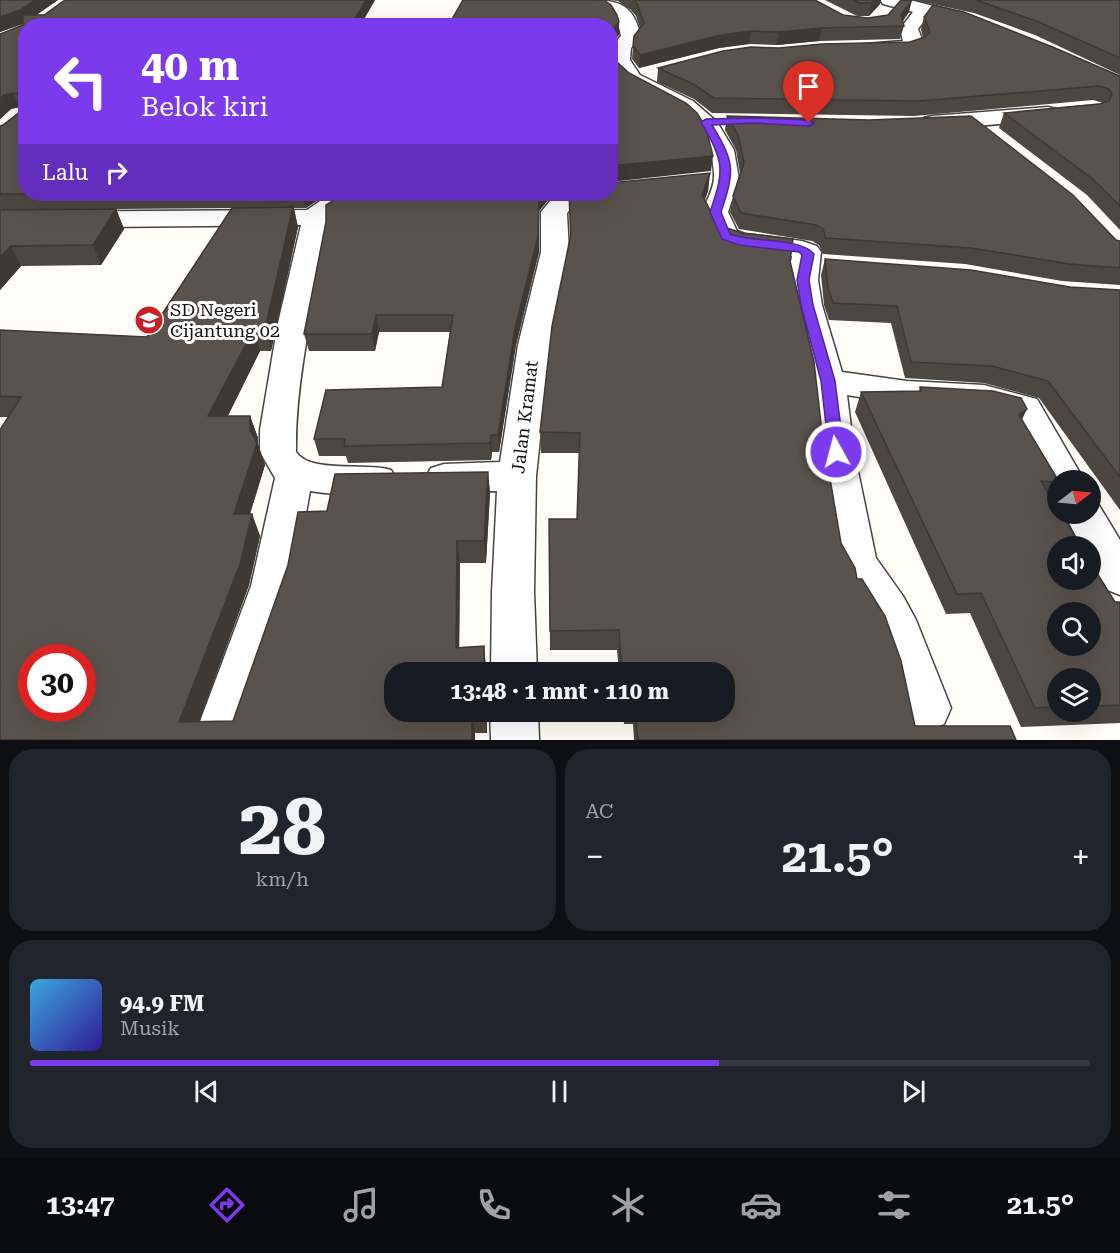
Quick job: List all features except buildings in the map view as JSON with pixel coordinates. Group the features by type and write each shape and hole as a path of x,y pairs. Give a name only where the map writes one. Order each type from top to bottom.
{"street":[{"path":"599,0 616,8 630,24 631,37 621,46 620,60 633,79 685,106 706,122 722,150 716,180 715,212 726,236 739,242 802,249 816,264 803,280 807,305 828,381 836,452 857,563 888,609 900,634 927,708"},
{"path":"889,6 924,9 966,19"},
{"path":"851,48 906,47 914,44 909,29 924,9"},
{"path":"633,79 663,72"},
{"path":"912,124 1073,111"},
{"path":"971,120 998,141"},
{"path":"706,122 735,121"},
{"path":"0,220 284,216 312,218 338,201"},
{"name":"Jalan Kramat","path":"514,662 513,592 518,476 534,345 555,252 555,212 568,201"},
{"path":"312,218 315,225 313,238 294,323 278,430 278,452 284,464 294,474 332,480 518,476"},
{"path":"828,381 907,393 984,397 1025,408 1059,470"},
{"path":"217,740 272,586 294,474"},
{"path":"1089,524 1120,577"},
{"path":"514,722 515,740"}],"place":[{"name":"SD Negeri Cijantung 02","path":"149,320"}],"route":[{"path":"809,123 706,122 722,150 727,179 715,212 726,236 739,242 802,249 808,254 803,280 807,305 828,381 836,452"}]}
